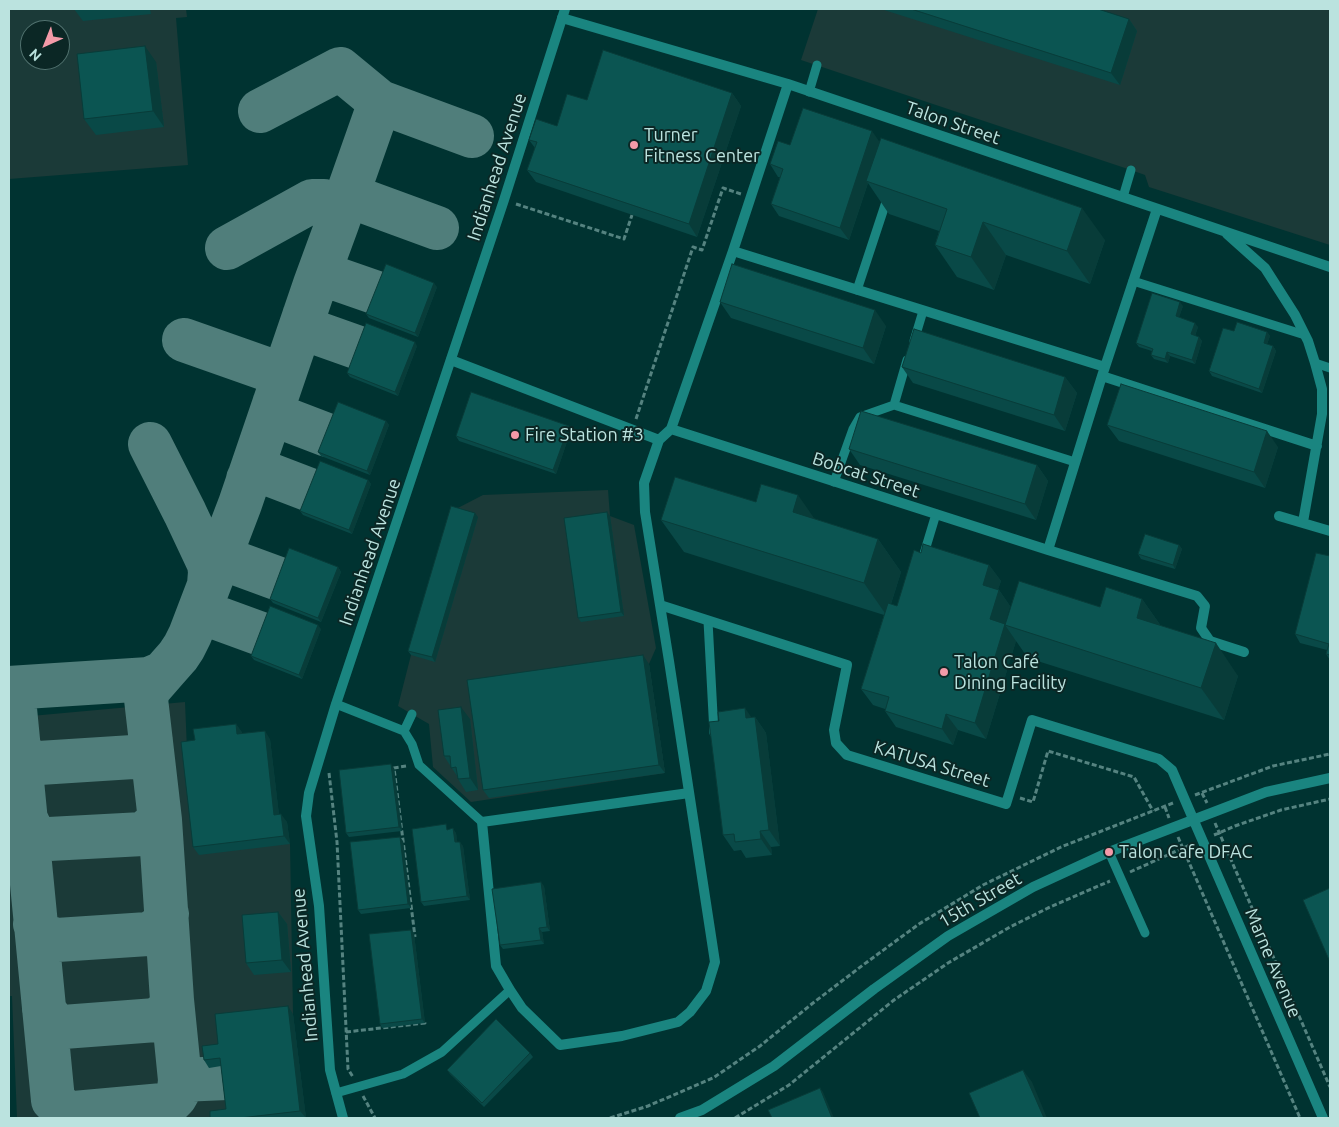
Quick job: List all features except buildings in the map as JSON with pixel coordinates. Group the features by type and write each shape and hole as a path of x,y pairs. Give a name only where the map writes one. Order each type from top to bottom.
{"street":[{"name":"Talon Street","path":"563,13 788,84 1330,267"},
{"name":"Indianhead Avenue","path":"343,1118 330,1070 319,906 306,816 309,792 336,704 504,200 563,13"},
{"path":"689,793 482,822 496,966 522,1008 560,1046 622,1036 678,1022 690,1012 706,991 715,962 689,793 660,605 645,512 644,483 659,440 671,429 733,251 788,84"},
{"path":"1048,550 1103,372 1158,208"},
{"path":"1222,230 1265,268 1295,314 1308,341 1315,363 1322,389 1322,414 1303,522"},
{"path":"733,251 923,311 1317,446"},
{"path":"451,360 659,440"},
{"name":"Bobcat Street","path":"671,429 1197,596 1205,606 1202,628 1210,641 1244,652"},
{"path":"1279,516 1330,531"},
{"name":"KATUSA Street","path":"660,605 847,665 834,730 836,743 847,755 1006,804 1032,720 1159,759 1172,770 1194,821"},
{"name":"15th Street","path":"680,1118 702,1110 774,1066 874,989 948,936 1033,887 1109,852 1266,792 1330,778"},
{"name":"Marne Avenue","path":"1194,821 1322,1118"}],"lane":[{"path":"809,92 817,65"},
{"path":"1123,197 1131,170"},
{"path":"857,290 888,196"},
{"path":"1133,280 1305,335"},
{"path":"894,405 923,311"},
{"path":"1315,363 1330,368"},
{"path":"834,482 853,429 860,417 894,405 1075,462"},
{"path":"920,567 936,514"},
{"path":"708,621 712,724 715,744"},
{"path":"336,704 404,731 412,744 420,765 482,822"},
{"path":"404,731 412,714"},
{"path":"1109,852 1146,933"},
{"path":"336,1092 403,1074 442,1052 510,990"}],"path":[{"path":"632,430 693,247 702,250 723,188 751,197"},
{"path":"504,200 624,239 632,214"},
{"path":"1009,794 1033,802 1048,751 1134,777 1153,811"},
{"path":"416,944 394,768 420,765"},
{"path":"328,768 337,842 348,1069 375,1118"},
{"path":"1202,792 1330,1087"},
{"path":"735,1118 789,1085 894,1000 948,963 1018,923 1182,848 1235,826 1281,810 1330,799"},
{"path":"1165,806 1300,1118"},
{"path":"346,1032 425,1023 424,1013"}],"shaded area":[{"path":"9,9 186,9 187,17 176,18 188,165 9,179"},
{"path":"818,9 1330,9 1330,245 1149,187 1145,175 1131,170 801,60"},
{"path":"608,490 610,516 634,525 656,648 649,664 665,773 471,802 433,767 429,724 398,706 411,655 454,510 483,495"},
{"path":"185,702 187,750 290,844 293,1014 225,1066 231,1118 17,1118 12,996 9,996 9,718"}],"taxiway":[{"path":"260,111 340,69 380,102 337,224"},
{"path":"380,102 472,136"},
{"path":"347,195 437,228"},
{"path":"9,688 149,679 163,673 178,656 190,635 240,504 337,224 337,214 334,208 324,201 312,201 227,248"},
{"path":"315,284 321,279 331,277 377,293"},
{"path":"304,316 304,323 311,331 359,348"},
{"path":"184,340 272,371 279,371 288,362"},
{"path":"274,404 274,409 280,417 327,435"},
{"path":"150,444 209,564 209,585"},
{"path":"248,479 253,475 263,472 310,490"},
{"path":"216,568 230,561 279,579"},
{"path":"195,622 209,615 261,634"},
{"path":"9,700 15,709 53,1100 62,1109 74,1113 163,1105 169,1103 175,1097 179,1090 180,1080 172,1000 160,820 146,699 149,689 163,673"},
{"path":"18,748 28,760 39,763 133,757 144,752 151,741"},
{"path":"25,817 34,834 39,838 49,839 143,834 160,820"},
{"path":"35,924 45,936 57,940 148,934 161,926 167,914"},
{"path":"44,1009 52,1022 63,1027 156,1020 167,1012 172,1000"},
{"path":"180,1080 227,1078"}],"place":[{"name":"Turner Fitness Center","path":"634,145"},
{"name":"Fire Station #3","path":"515,435"},
{"name":"Talon Café Dining Facility","path":"944,672"},
{"name":"Talon Cafe DFAC","path":"1109,852"}]}
